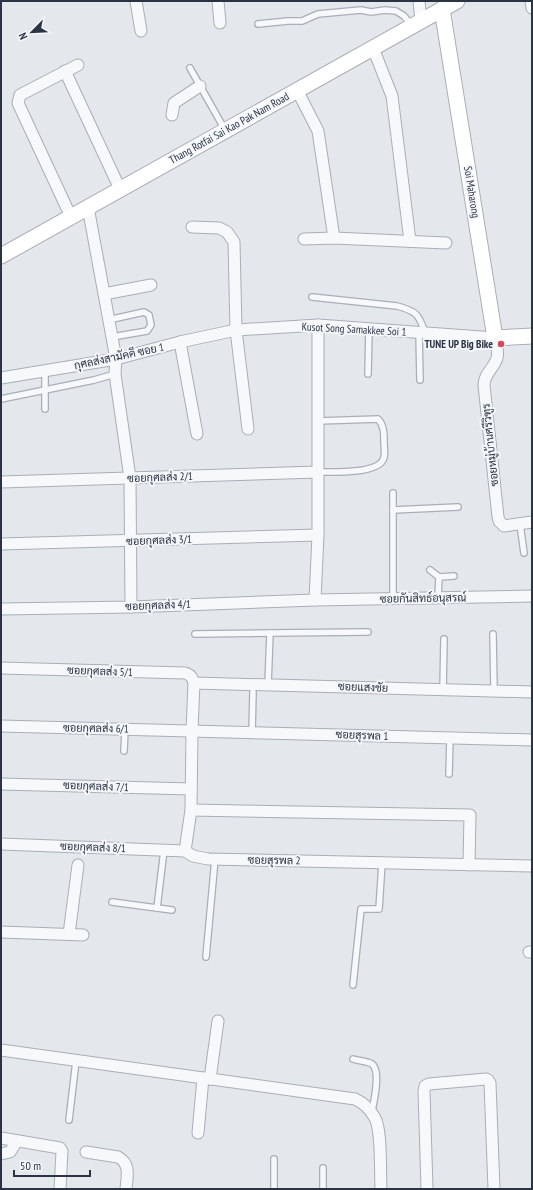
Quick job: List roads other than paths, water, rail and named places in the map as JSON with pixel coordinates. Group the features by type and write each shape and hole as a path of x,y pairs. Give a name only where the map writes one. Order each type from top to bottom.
{"main road":[{"name":"Thang Rotfai Sai Kao Pak Nam Road","path":"1,256 457,1"},
{"name":"Soi Maharong","path":"442,9 495,338"},
{"path":"495,338 532,336"}],"street":[{"path":"136,1 141,31"},
{"path":"218,1 220,23"},
{"path":"417,23 419,1"},
{"path":"531,1 532,8"},
{"path":"373,48 392,96 410,241"},
{"path":"71,216 18,103 20,95 78,65"},
{"path":"65,71 120,189"},
{"path":"172,115 174,103 200,86"},
{"path":"297,90 318,131 334,238"},
{"path":"88,207 116,359 115,374 130,478 131,607"},
{"path":"192,227 219,228 227,232 234,242 236,330 248,429"},
{"path":"304,239 334,238 446,243"},
{"path":"104,294 151,285"},
{"path":"315,600 318,534 318,325"},
{"name":"Kusot Song Samakkee Soi 1","path":"236,330 318,325 495,338"},
{"name":"กุศลส่งสามัคคี ซอย 1","path":"1,378 116,359 180,342 236,330"},
{"name":"ซอยหมู่บ้านศรีวิฑูร","path":"495,338 498,352 497,357 494,366 484,378 484,385 498,517 499,521 504,526 532,522"},
{"path":"180,342 196,434"},
{"name":"ซอยกุศลส่ง 2/1","path":"1,482 318,472"},
{"name":"ซอยกุศลส่ง 3/1","path":"1,544 318,534"},
{"name":"ซอยกันสิทธ์อนุสรณ์","path":"315,600 532,596"},
{"name":"ซอยกุศลส่ง 4/1","path":"1,609 131,607 315,600"},
{"name":"ซอยกุศลส่ง 5/1","path":"1,668 185,673 190,675 194,683"},
{"path":"185,851 191,810 194,683"},
{"name":"ซอยแสงชัย","path":"194,683 532,692"},
{"name":"ซอยกุศลส่ง 6/1","path":"1,726 192,730"},
{"name":"ซอยสุรพล 1","path":"192,730 532,740"},
{"name":"ซอยกุศลส่ง 7/1","path":"1,784 191,789"},
{"path":"191,810 470,815 469,865"},
{"name":"ซอยกุศลส่ง 8/1","path":"1,844 185,851"},
{"name":"ซอยสุรพล 2","path":"185,851 193,856 215,859 532,866"},
{"path":"69,934 78,865"},
{"path":"1,932 69,934 83,936"},
{"path":"198,1133 218,1021"},
{"path":"1,1050 355,1099 362,1102 376,1119 379,1136 381,1189"},
{"path":"427,1189 425,1086 429,1084 486,1079 490,1083 494,1189"},
{"path":"1,1138 58,1147 61,1149 60,1189"},
{"path":"1,1154 10,1152 17,1140"},
{"path":"86,1152 123,1160 128,1168 126,1189"}],"lane":[{"path":"258,24 302,21 318,14 361,10 371,12 385,10 396,11 417,23"},
{"path":"190,68 226,130"},
{"path":"312,297 397,306 410,310 418,315 421,322 422,332 420,380"},
{"path":"108,320 144,312 149,315 150,325 147,331 112,337"},
{"path":"368,374 369,328"},
{"path":"45,371 45,409"},
{"path":"1,399 94,380 115,374"},
{"path":"318,421 378,419 382,425 385,454 384,460 374,468 355,471 318,472"},
{"path":"393,598 394,493"},
{"path":"393,510 458,507"},
{"path":"520,524 524,553"},
{"path":"430,570 439,578 454,576"},
{"path":"438,597 439,578"},
{"path":"195,634 368,632"},
{"path":"268,685 270,633"},
{"path":"493,634 494,691"},
{"path":"443,690 444,639"},
{"path":"252,732 253,692"},
{"path":"124,750 125,729"},
{"path":"449,774 450,738"},
{"path":"157,908 164,850"},
{"path":"206,957 215,859"},
{"path":"353,985 361,909 380,909 382,863"},
{"path":"112,902 172,910"},
{"path":"353,1059 369,1063 376,1071 372,1114"},
{"path":"69,1120 76,1061"},
{"path":"274,1158 274,1189"},
{"path":"323,1168 323,1189"}],"place":[{"name":"TUNE UP Big Bike","path":"501,344"}]}
